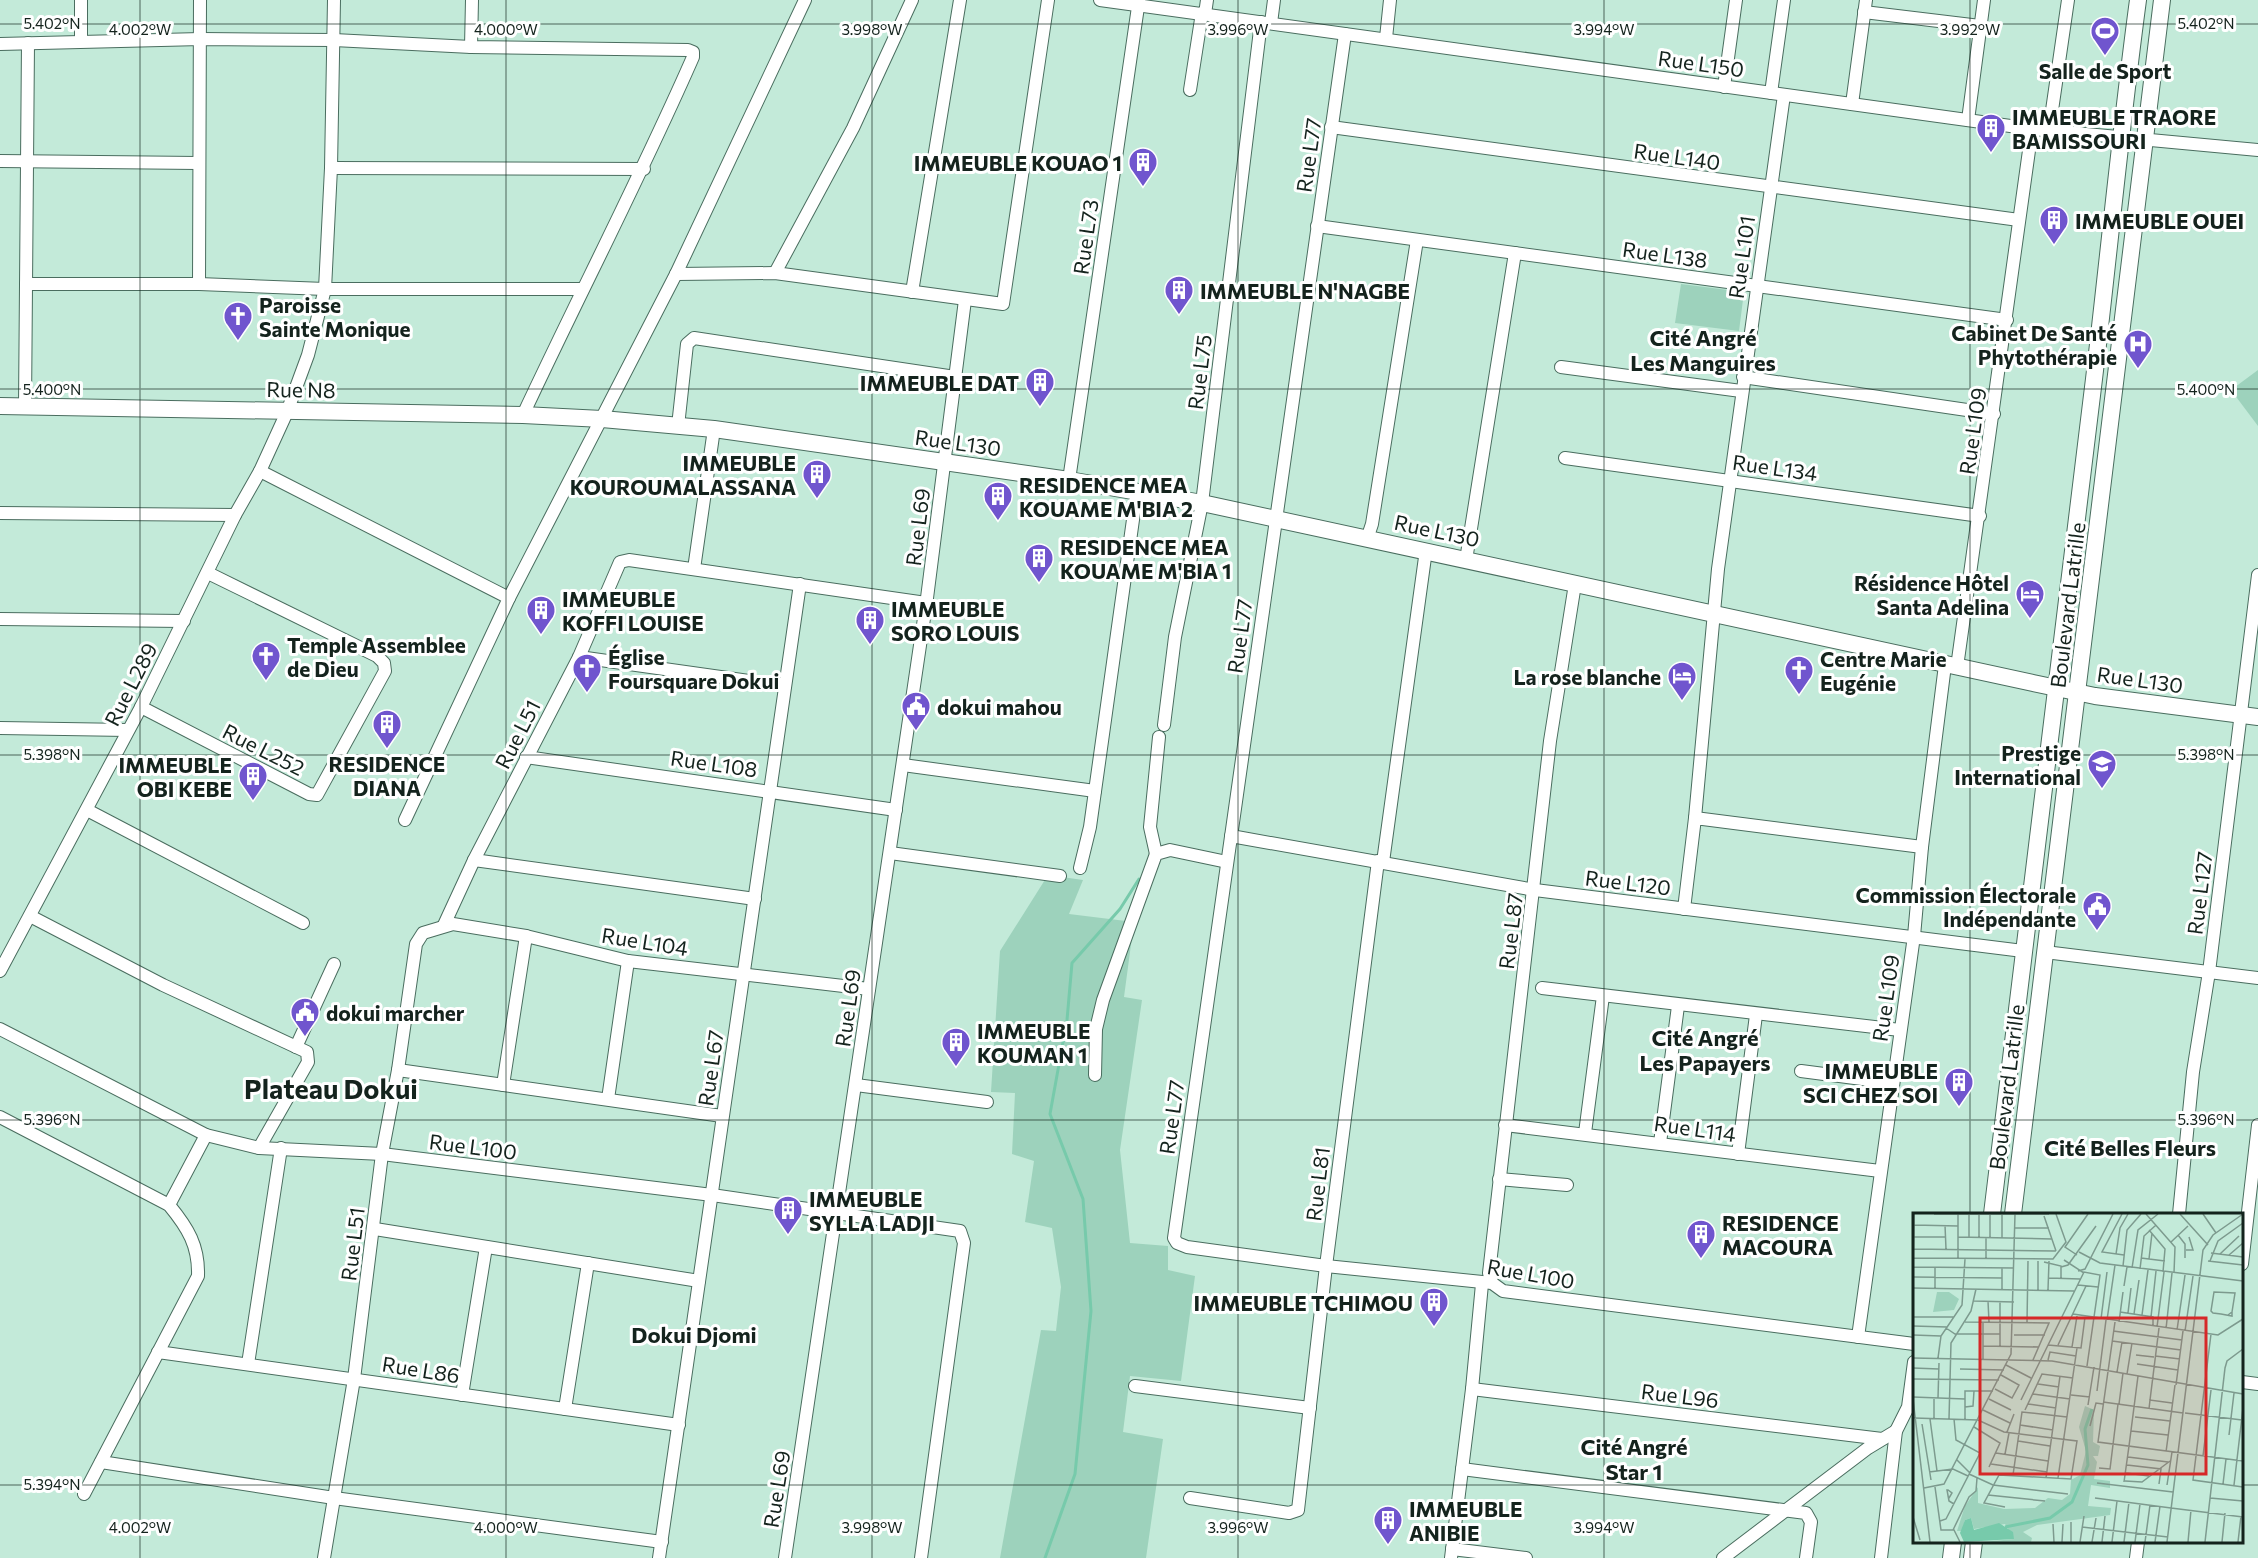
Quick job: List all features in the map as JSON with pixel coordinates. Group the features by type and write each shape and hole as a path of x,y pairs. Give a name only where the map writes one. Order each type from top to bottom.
{"main road":[{"name":"Boulevard Latrille","path":"1992,1213 2138,0"},
{"name":"Boulevard Latrille","path":"2013,1213 2162,0"},
{"name":"Rue N8","path":"0,406 523,415 602,419"},
{"name":"Rue L130","path":"602,419 714,429 1070,480 1202,502 2057,688 2250,716"},
{"path":"1951,1558 1953,1543"},
{"path":"1972,1558 1974,1543"}],"street":[{"path":"81,0 81,41"},
{"path":"199,284 200,0"},
{"name":"Rue L289","path":"0,971 141,707 235,515 260,471 287,412 308,355 325,289 331,168 334,0"},
{"path":"471,47 472,0"},
{"path":"405,820 509,598 676,274 805,0"},
{"path":"775,273 853,128 912,0"},
{"path":"912,292 960,0"},
{"path":"676,274 775,273 999,305 1005,300 1048,0"},
{"name":"Rue L150","path":"1100,0 1139,3 1345,34 2032,129 2258,150"},
{"path":"1190,90 1207,0"},
{"name":"Rue L75","path":"1156,854 1150,827 1162,731 1175,637 1202,502 1266,22 1274,0"},
{"path":"1386,38 1390,0"},
{"path":"1724,87 1736,0"},
{"path":"1771,93 1784,0"},
{"path":"1968,120 1984,0"},
{"path":"2049,131 2068,0"},
{"name":"Rue L73","path":"1070,480 1139,3"},
{"path":"1852,105 1865,6 1980,26"},
{"name":"Rue L77","path":"1177,1243 1174,1233 1345,34"},
{"path":"0,44 201,39 334,40 471,47 688,50 693,52 693,57 644,169 582,289 523,415"},
{"path":"25,407 29,161 28,44"},
{"name":"Rue L101","path":"1684,909 1695,818 1718,569 1784,95"},
{"name":"Rue L140","path":"1331,127 2019,220"},
{"name":"Rue L109","path":"1858,1337 1880,1171 1889,1082 1900,1030 1914,936 1922,847 1951,666 1980,516 2032,129"},
{"path":"0,160 198,164"},
{"path":"331,168 644,169"},
{"name":"Rue L138","path":"1317,226 2007,320"},
{"path":"1367,538 1372,524 1417,240"},
{"path":"1466,560 1515,253"},
{"path":"26,284 199,284 325,289 582,289"},
{"name":"Rue L69","path":"785,1558 903,765 965,300"},
{"path":"678,426 687,344 694,338 955,377"},
{"path":"1561,367 1741,391"},
{"path":"1743,377 1994,414"},
{"path":"714,429 694,569 926,603"},
{"name":"Rue L134","path":"1565,458 1980,516"},
{"path":"260,471 509,598"},
{"path":"1080,868 1095,790 1137,491"},
{"path":"0,513 235,515"},
{"name":"Rue L81","path":"1190,1498 1289,1513 1297,1512 1300,1506 1326,1266 1426,550"},
{"name":"Rue L51","path":"444,926 474,860 579,657 623,560 694,569"},
{"name":"Rue L252","path":"141,707 309,794 317,795 385,671 384,663 377,656 208,573"},
{"name":"Rue L127","path":"2179,1213 2193,1072 2250,716 2258,575"},
{"name":"Rue L67","path":"659,1558 800,584"},
{"name":"Rue L87","path":"1452,1553 1489,1273 1550,741 1575,584"},
{"path":"0,619 184,621"},
{"path":"579,657 785,686"},
{"path":"0,728 128,730"},
{"name":"Rue L108","path":"526,757 896,810"},
{"path":"903,765 1095,790"},
{"path":"87,810 303,923"},
{"path":"1695,818 1922,847"},
{"name":"Rue L120","path":"1231,836 1534,890 2023,951"},
{"path":"1095,1075 1096,1029 1103,1000 1156,854 1170,850 1227,862"},
{"path":"890,853 1060,876"},
{"path":"474,860 755,899"},
{"path":"30,916 163,985 309,1054 308,1062 259,1148"},
{"name":"Rue L104","path":"419,936 453,924 526,936 627,961 869,989"},
{"name":"Rue L51","path":"324,1558 354,1379 375,1229 382,1154 419,936"},
{"path":"503,1085 526,936"},
{"path":"2045,952 2258,978"},
{"path":"608,1099 627,961"},
{"path":"296,1047 334,964"},
{"path":"1542,988 1678,1006 1900,1030"},
{"path":"1586,1128 1603,996"},
{"path":"1660,1143 1678,1006"},
{"path":"1739,1147 1756,1015"},
{"name":"Rue L100","path":"0,1029 206,1135 259,1148 382,1154 838,1212 953,1229 963,1233 921,1558"},
{"path":"398,1070 723,1116"},
{"path":"1801,1071 1889,1082"},
{"path":"856,1085 987,1102"},
{"path":"0,1117 169,1205 189,1229 196,1246 198,1276 84,1494"},
{"name":"Rue L114","path":"1505,1125 1586,1128 1660,1143 1739,1147 1880,1171"},
{"path":"2243,1248 2258,1125"},
{"path":"169,1205 206,1135"},
{"path":"248,1364 281,1148"},
{"path":"1499,1179 1567,1185"},
{"path":"375,1229 699,1281"},
{"name":"Rue L100","path":"1177,1243 1187,1247 1326,1266 1487,1284 1503,1292 1913,1344"},
{"path":"462,1395 486,1247"},
{"path":"565,1409 588,1263"},
{"name":"Rue L86","path":"158,1352 679,1425"},
{"path":"1881,1558 1896,1431 1908,1407 1913,1370"},
{"path":"2243,1382 2258,1384"},
{"path":"1135,1386 1310,1408"},
{"name":"Rue L96","path":"1472,1389 1882,1439"},
{"path":"1723,1558 1785,1510 1896,1431"},
{"path":"101,1462 334,1498 662,1542"},
{"path":"1462,1470 1806,1513 1810,1518 1806,1558"},
{"path":"2136,1558 2138,1543"},
{"path":"1452,1553 1474,1552 1526,1558"}],"green space":[{"path":"1681,284 1744,292 1739,331 1675,323"},
{"path":"2258,370 2258,426 2231,390"},
{"path":"1048,875 1083,880 1069,914 1134,922 1124,997 1142,1000 1120,1150 1130,1243 1168,1246 1168,1270 1195,1276 1181,1381 1130,1376 1123,1432 1163,1439 1146,1558 1000,1558 1041,1330 1056,1331 1061,1287 1052,1228 1025,1222 1034,1161 1012,1154 1015,1093 991,1092 1000,951"}],"waterway":[{"path":"1045,1558 1075,1474 1091,1311 1083,1199 1050,1114 1067,1020 1072,963 1120,909 1139,879"}],"place":[{"name":"Salle de Sport","path":"2105,56"},
{"name":"IMMEUBLE TRAORE BAMISSOURI","path":"1991,154"},
{"name":"IMMEUBLE KOUAO 1","path":"1143,188"},
{"name":"IMMEUBLE OUEI","path":"2054,246"},
{"name":"IMMEUBLE N'NAGBE","path":"1179,316"},
{"name":"Paroisse Sainte Monique","path":"238,342"},
{"name":"Cabinet De Santé Phytothérapie","path":"2138,370"},
{"name":"IMMEUBLE DAT","path":"1040,408"},
{"name":"IMMEUBLE KOUROUMALASSANA","path":"817,500"},
{"name":"RESIDENCE MEA KOUAME M'BIA 2","path":"998,522"},
{"name":"RESIDENCE MEA KOUAME M'BIA 1","path":"1039,584"},
{"name":"Résidence Hôtel Santa Adelina","path":"2030,620"},
{"name":"IMMEUBLE KOFFI LOUISE","path":"541,636"},
{"name":"IMMEUBLE SORO LOUIS","path":"870,646"},
{"name":"Temple Assemblee de Dieu","path":"266,682"},
{"name":"Église Foursquare Dokui","path":"587,694"},
{"name":"Centre Marie Eugénie","path":"1799,696"},
{"name":"La rose blanche","path":"1682,702"},
{"name":"dokui mahou","path":"916,732"},
{"name":"RESIDENCE DIANA","path":"387,750"},
{"name":"Prestige International","path":"2102,790"},
{"name":"IMMEUBLE OBI KEBE","path":"253,802"},
{"name":"Commission Électorale Indépendante","path":"2097,932"},
{"name":"dokui marcher","path":"305,1038"},
{"name":"IMMEUBLE KOUMAN 1","path":"956,1068"},
{"name":"IMMEUBLE SCI CHEZ SOI","path":"1959,1108"},
{"name":"IMMEUBLE SYLLA LADJI","path":"788,1236"},
{"name":"RESIDENCE MACOURA","path":"1701,1260"},
{"name":"IMMEUBLE TCHIMOU","path":"1434,1328"},
{"name":"IMMEUBLE ANIBIE","path":"1388,1546"}],"district":[{"name":"Cité Angré Les Manguires","path":"1703,350"},
{"name":"Cité Angré Les Papayers","path":"1705,1050"},
{"name":"Plateau Dokui","path":"331,1088"},
{"name":"Cité Belles Fleurs","path":"2130,1147"},
{"name":"Dokui Djomi","path":"694,1334"},
{"name":"Cité Angré Star 1","path":"1634,1458"}]}
